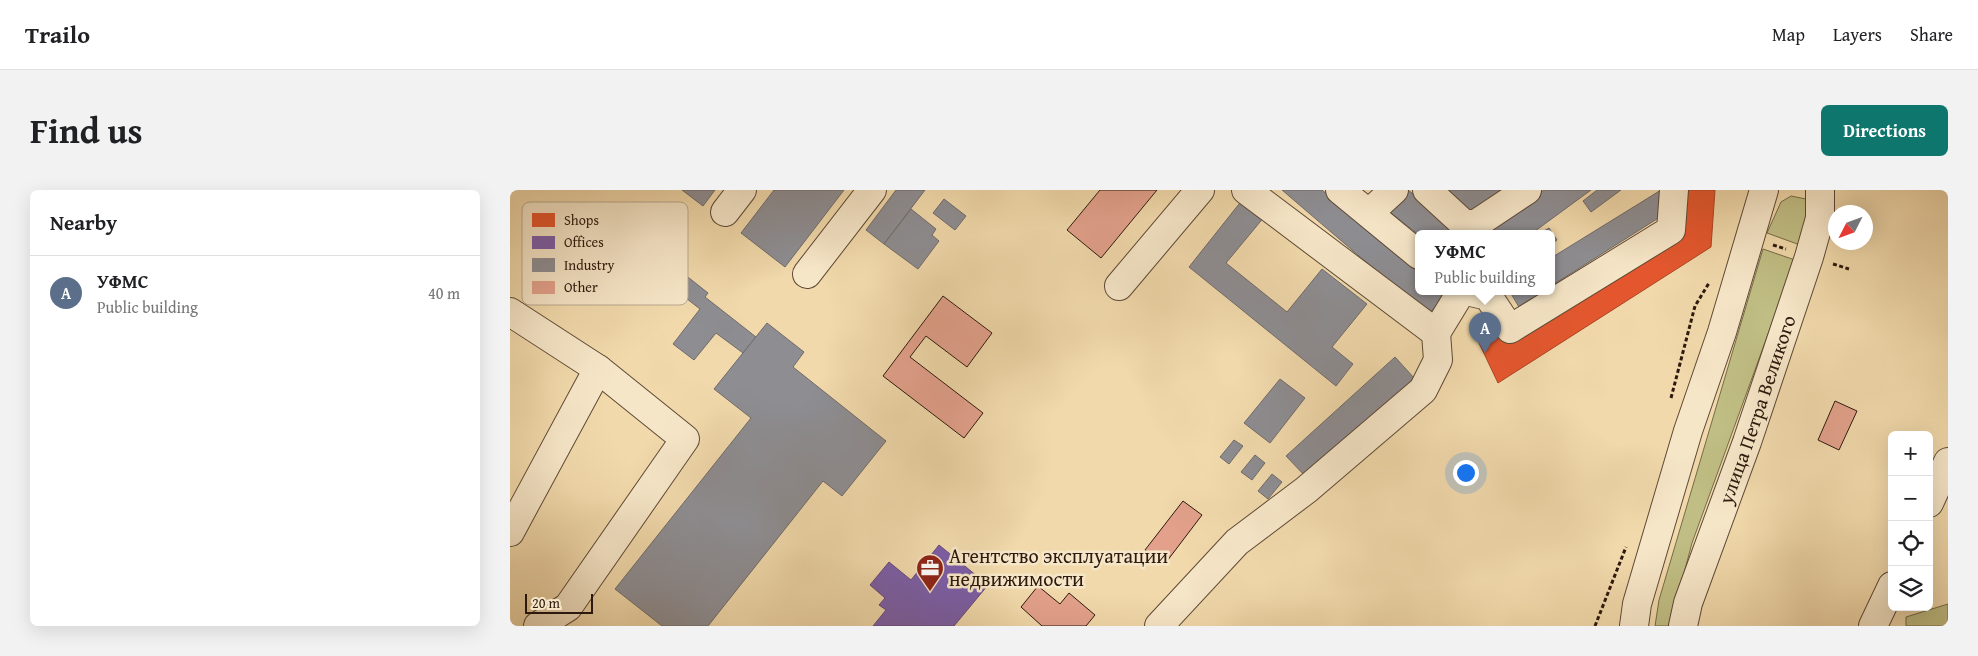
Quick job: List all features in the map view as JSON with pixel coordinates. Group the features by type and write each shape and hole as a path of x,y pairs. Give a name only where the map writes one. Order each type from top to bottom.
{"street":[{"path":"725,212 742,190"},
{"path":"806,274 872,190"},
{"path":"1119,286 1200,190"},
{"path":"1246,190 1436,333"},
{"path":"1340,190 1415,252"},
{"path":"1369,212 1394,190"},
{"path":"1427,190 1464,224 1476,224 1527,190"},
{"path":"1484,295 1488,296 1510,329 1672,230 1674,190"},
{"path":"1634,626 1637,604 1688,431 1722,332 1764,190"},
{"name":"улица Петра Великого","path":"1683,626 1688,603 1747,442 1809,256 1820,218 1820,190"},
{"path":"1159,626 1237,542 1306,490 1423,390 1438,360 1436,333 1459,295"},
{"path":"510,312 598,370 685,440 568,607 538,626"},
{"path":"510,532 598,370"},
{"path":"1933,494 1948,462"},
{"path":"1873,626 1888,594"}],"shaded area":[{"path":"1791,196 1806,199 1809,216 1800,245 1767,233 1781,202"},
{"path":"1763,249 1795,260 1692,543 1670,626 1655,626 1659,600"},
{"path":"1948,604 1948,626 1906,626 1906,617 1925,611 1933,611 1933,609"}],"building: Shops":[{"path":"1684,190 1715,190 1711,247 1498,383 1470,324 1493,310 1509,339 1681,231"}],"building: Offices":[{"name":"Агентство эксплуатации недвижимости","path":"939,545 988,585 954,626 873,626 886,610 879,605 885,598 870,585 889,562 911,580"}],"building: Industry":[{"path":"682,190 715,190 703,206"},
{"path":"774,190 844,190 785,267 741,233"},
{"path":"896,190 925,190 884,244 866,230"},
{"path":"1282,190 1322,190 1415,270 1415,295 1445,295 1428,315"},
{"path":"1403,190 1408,190 1456,227 1506,218 1544,190 1591,190 1536,230 1415,230 1415,232 1386,209"},
{"path":"1439,190 1507,190 1471,216"},
{"path":"1597,190 1621,190 1591,212 1583,201"},
{"path":"1661,190 1660,217 1555,283 1555,256"},
{"path":"944,199 966,216 955,230 933,213"},
{"path":"1243,199 1265,216 1226,263 1287,312 1322,269 1367,304 1332,347 1353,364 1336,386 1189,267"},
{"path":"911,209 936,229 932,235 939,241 918,269 884,244"},
{"path":"688,277 708,293 705,297 756,337 743,353 716,333 694,360 673,344 700,309 688,300"},
{"path":"1512,295 1538,295 1519,307"},
{"path":"767,323 804,352 793,367 886,441 842,496 823,481 708,626 662,626 615,589 751,418 714,389"},
{"path":"1395,357 1415,379 1306,477 1286,456"},
{"path":"1280,379 1305,398 1270,443 1244,423"},
{"path":"1234,440 1243,446 1229,464 1220,457"},
{"path":"1255,455 1265,463 1252,480 1241,472"},
{"path":"1272,474 1282,482 1268,499 1258,491"}],"building: Other":[{"path":"1100,190 1157,190 1101,258 1067,230"},
{"path":"943,296 992,333 967,367 926,336 910,357 983,413 964,438 883,376"},
{"path":"1835,401 1857,411 1839,450 1818,440"},
{"path":"1183,501 1202,515 1164,565 1145,550"},
{"path":"1038,586 1060,604 1069,593 1095,615 1086,626 1042,626 1021,607"}],"place":[{"name":"УФМС","path":"1485,353"},
{"name":"Агентство эксплуатации недвижимости","path":"930,592"}]}
